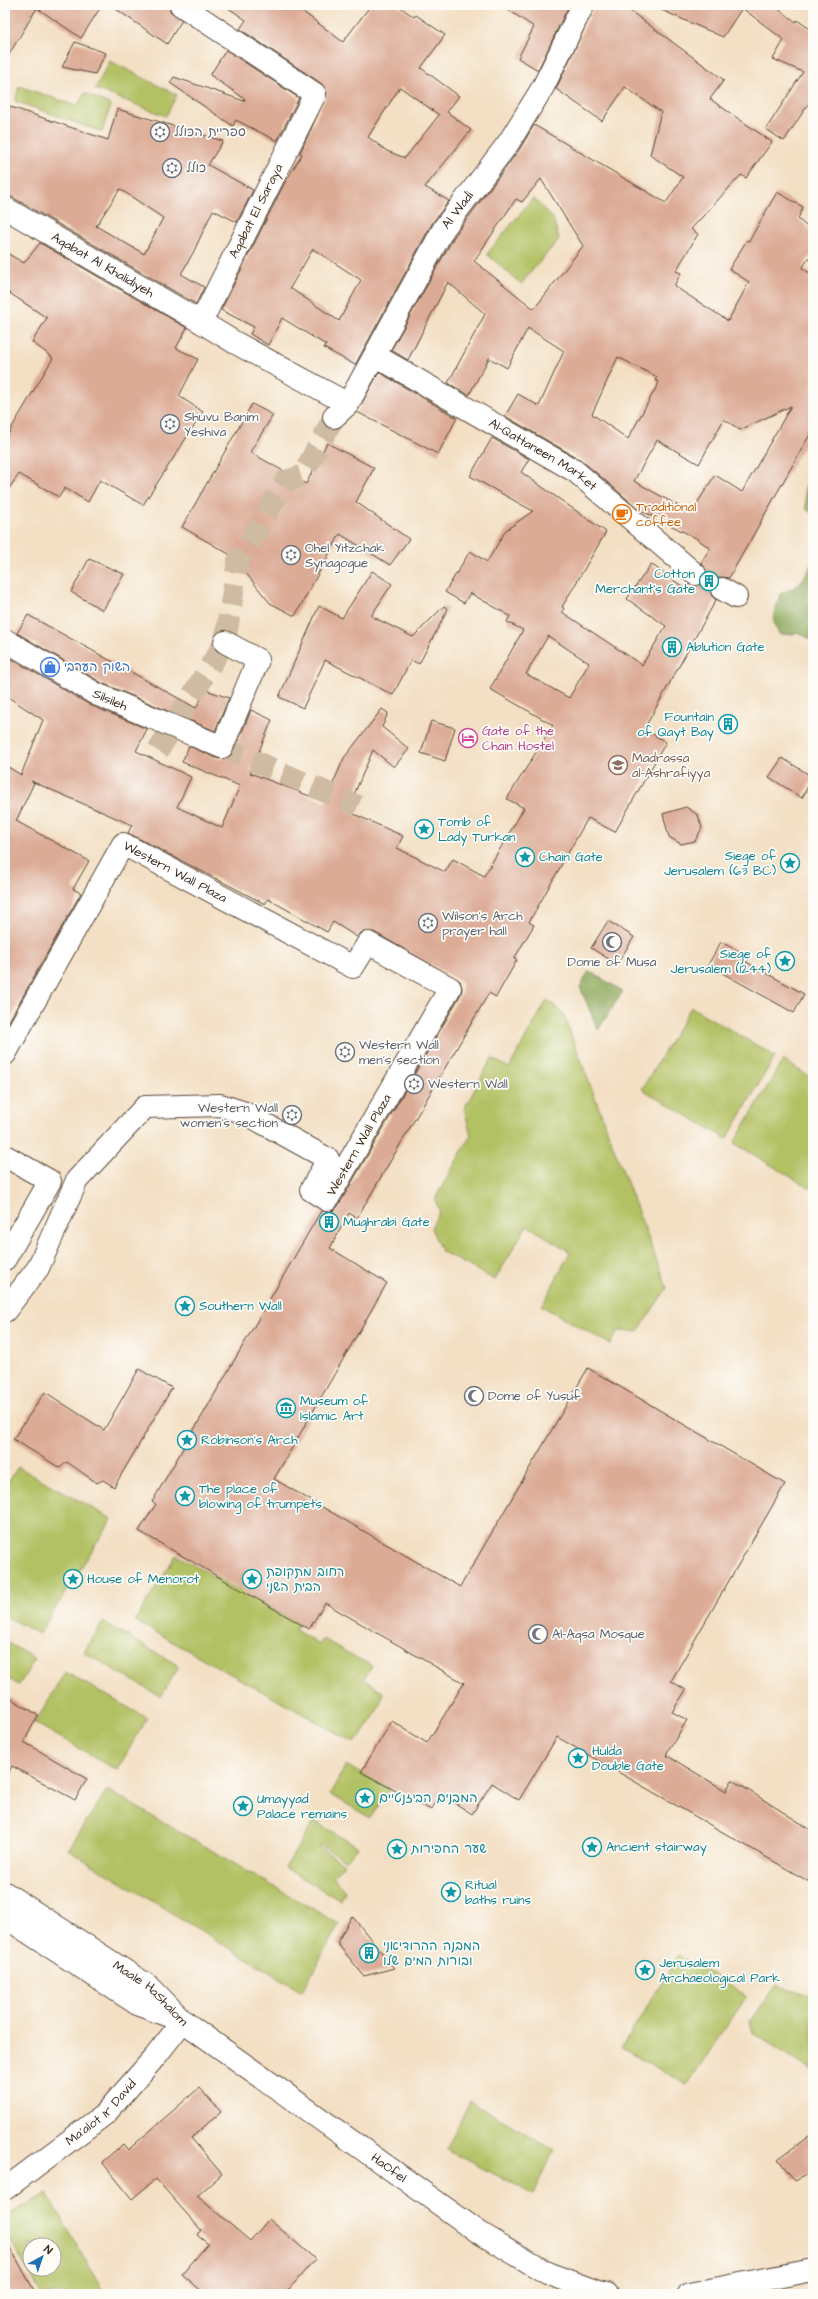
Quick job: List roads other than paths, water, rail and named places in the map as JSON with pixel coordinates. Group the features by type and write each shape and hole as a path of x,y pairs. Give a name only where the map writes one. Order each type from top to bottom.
{"street":[{"name":"Aqabat El Saraya","path":"182,5 315,94 201,322"},
{"name":"Al Wadi","path":"201,322 341,410 376,356 444,228 509,142 543,87 583,5"},
{"name":"Aqabat Al Khalidiyeh","path":"5,208 201,322"},
{"name":"Al-Qattaneen Market","path":"376,356 575,471 695,574"},
{"name":"Silsileh","path":"5,640 96,694 222,747 258,660 225,642"},
{"name":"Western Wall Plaza","path":"5,1054 123,844 353,967 368,943 450,988 327,1200 311,1190 328,1159 245,1113 220,1104 145,1107 77,1180 38,1268 5,1311"},
{"path":"5,1156 50,1181 5,1259"},
{"name":"Maale HaShalom","path":"5,1892 150,1987 183,2021"},
{"name":"Maale HaShalom","path":"5,1917 139,2005 183,2021"},
{"name":"Ma'alot Ir David","path":"5,2189 105,2114 155,2057 183,2021"},
{"name":"HaOfel","path":"183,2021 480,2233 548,2273 607,2294"},
{"path":"689,2294 813,2270"}],"tunnel":[{"path":"158,751 225,642 238,561 286,481 302,476 334,417"},
{"path":"695,574 722,589"},
{"path":"222,747 358,806"}],"place":[{"name":"ספריית הכולל","path":"160,132"},
{"name":"כולל","path":"172,168"},
{"name":"Shuvu Banim Yeshiva","path":"170,424"},
{"name":"Traditional coffee","path":"622,514"},
{"name":"Ohel Yitzchak Synagogue","path":"291,555"},
{"name":"Cotton Merchant's Gate","path":"709,581"},
{"name":"Ablution Gate","path":"672,647"},
{"name":"השוק הערבי","path":"50,667"},
{"name":"Fountain of Qayt Bay","path":"728,724"},
{"name":"Gate of the Chain Hostel","path":"468,738"},
{"name":"Madrassa al-Ashrafiyya","path":"618,765"},
{"name":"Tomb of Lady Turkan","path":"424,829"},
{"name":"Chain Gate","path":"525,857"},
{"name":"Siege of Jerusalem (63 BC)","path":"790,863"},
{"name":"Wilson's Arch prayer hall","path":"428,923"},
{"name":"Dome of Musa","path":"612,942"},
{"name":"Siege of Jerusalem (1244)","path":"785,961"},
{"name":"Western Wall men's section","path":"345,1052"},
{"name":"Western Wall","path":"414,1084"},
{"name":"Western Wall women's section","path":"292,1115"},
{"name":"Mughrabi Gate","path":"329,1222"},
{"name":"Southern Wall","path":"185,1306"},
{"name":"Dome of Yusuf","path":"474,1396"},
{"name":"Museum of Islamic Art","path":"286,1408"},
{"name":"Robinson's Arch","path":"187,1440"},
{"name":"The place of blowing of trumpets","path":"185,1496"},
{"name":"House of Menorot","path":"73,1579"},
{"name":"רחוב מתקופת הבית השני","path":"252,1579"},
{"name":"Al-Aqsa Mosque","path":"538,1634"},
{"name":"Hulda Double Gate","path":"578,1758"},
{"name":"המבנים הביזנטיים","path":"365,1798"},
{"name":"Umayyad Palace remains","path":"243,1806"},
{"name":"Ancient stairway","path":"592,1847"},
{"name":"שער החפירות","path":"397,1849"},
{"name":"Ritual baths ruins","path":"451,1892"},
{"name":"המבנה ההרודיאני ובורות המים שלו","path":"369,1953"},
{"name":"Jerusalem Archaeological Park","path":"645,1970"}]}
